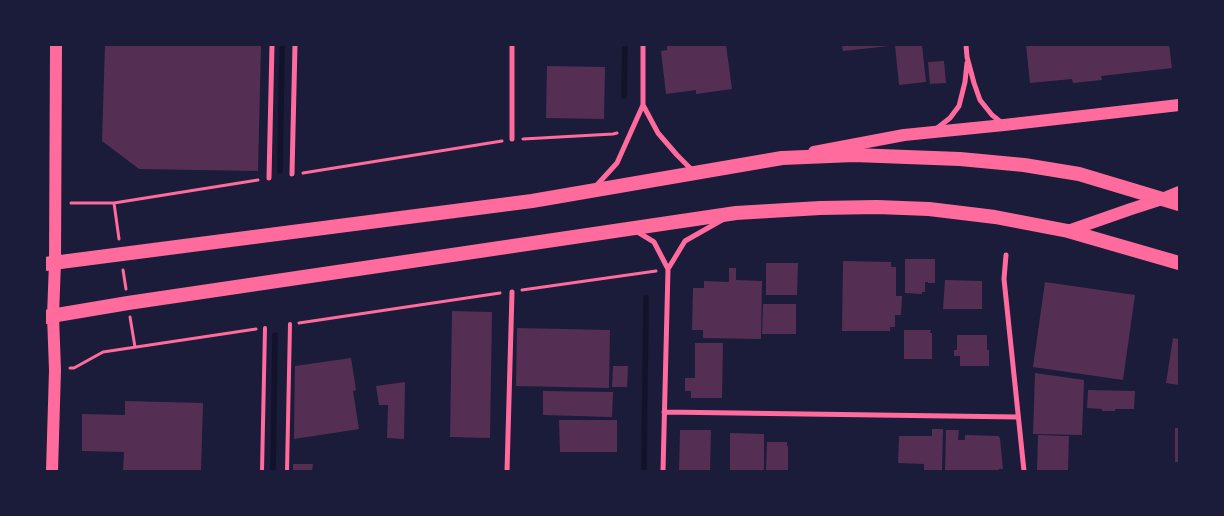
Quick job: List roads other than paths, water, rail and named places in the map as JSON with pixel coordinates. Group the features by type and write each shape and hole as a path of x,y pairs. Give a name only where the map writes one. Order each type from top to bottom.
{"highway":[{"path":"50,263 532,201 782,158 854,155 960,159 1024,165 1079,174 1179,204"},
{"path":"49,316 736,213 820,208 877,207 929,209 995,216 1068,231 1179,263"}],"main road":[{"path":"52,471 55,370 49,316 50,263 55,203 56,45"},
{"path":"782,158 932,132 1179,105"},
{"path":"1068,231 1179,192"}],"street":[{"path":"269,178 272,45"},
{"path":"292,174 295,45"},
{"path":"512,45 512,139"},
{"path":"592,190 617,163 642,105 642,45"},
{"path":"932,132 950,118 959,106 965,82 966,45"},
{"path":"967,58 980,100 992,116 1004,125"},
{"path":"642,105 658,133 695,173"},
{"path":"668,269 685,241 736,213"},
{"path":"630,228 654,242 668,269 663,471"},
{"path":"1006,255 1004,279 1024,471"},
{"path":"507,471 512,292"},
{"path":"664,412 1018,418"}],"lane":[{"path":"287,471 290,324"},
{"path":"262,471 264,328"}],"waterway":[{"path":"280,171 282,45"},
{"path":"624,96 625,45"},
{"path":"644,471 646,298"},
{"path":"273,471 275,335"}]}
